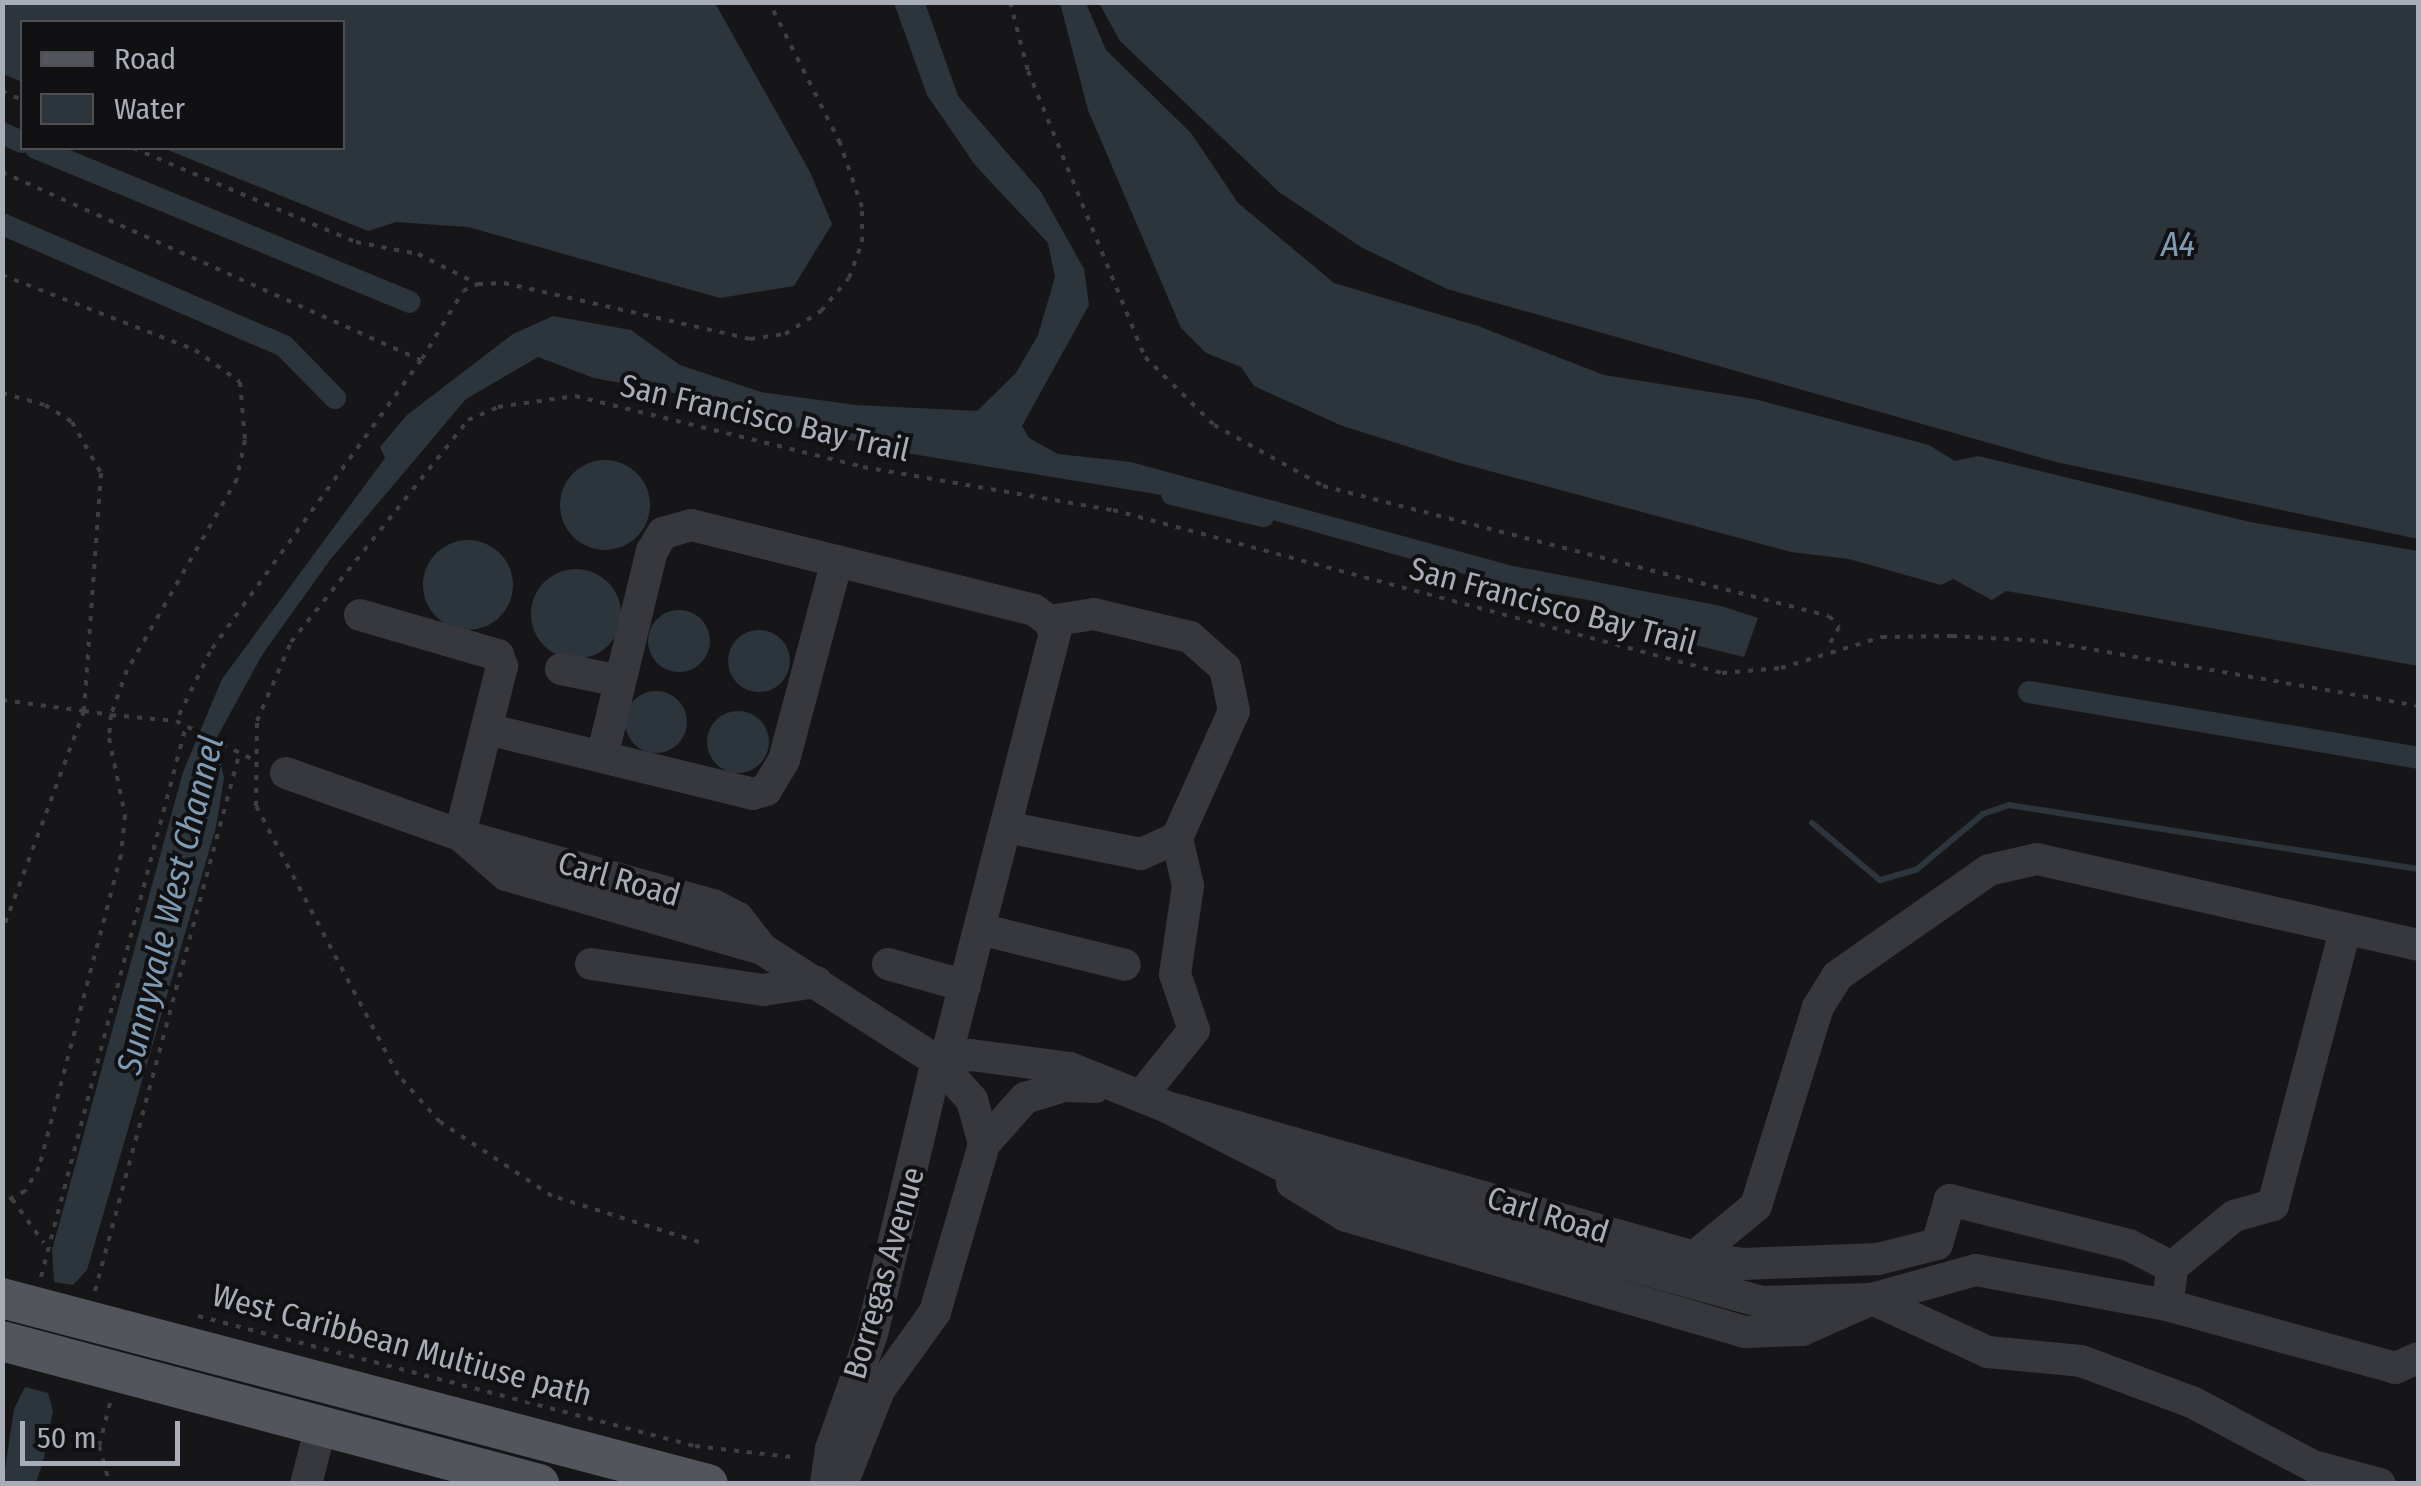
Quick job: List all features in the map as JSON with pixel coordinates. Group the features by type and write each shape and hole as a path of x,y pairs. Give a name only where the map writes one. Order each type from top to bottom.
{"main road":[{"path":"16,1302 708,1484"},
{"path":"2,1342 539,1484"}],"lane":[{"path":"602,757 652,550 662,534 691,525 1034,610 1048,621 1094,614 1190,637 1225,668 1234,712 1177,838 1188,886 1174,974 1194,1030 1145,1096"},
{"path":"487,728 753,794 766,790 784,760 837,561"},
{"path":"360,614 498,654 487,728 460,835"},
{"name":"Borregas Avenue","path":"826,1484 830,1449 872,1334 980,929 1055,633 1048,621"},
{"path":"560,669 620,681"},
{"name":"Carl Road","path":"271,767 460,835 713,906 738,918 762,949 942,1060 970,1055 1070,1068 1145,1096 1694,1257 1744,1264 1851,1262 1936,1244 1950,1200 2129,1246 2172,1267"},
{"path":"1006,827 1141,854 1177,838"},
{"path":"1694,1257 1756,1206 1818,1007 1837,976 1989,870 2037,859 2418,945"},
{"path":"980,929 1125,965"},
{"path":"2168,1306 2172,1267 2234,1216 2273,1205 2345,931"},
{"path":"591,964 763,990 816,982"},
{"path":"888,964 965,986"},
{"path":"942,1060 972,1100 984,1144"},
{"name":"Borregas Avenue","path":"842,1484 879,1390 935,1312 984,1144 1025,1098 1064,1086 1145,1096"},
{"name":"Carl Road","path":"1145,1096 1253,1153 1334,1184 1761,1302 1872,1299 1914,1282 1976,1270 2168,1306 2395,1368 2418,1358"},
{"path":"1872,1299 1988,1352 2081,1361 2155,1388 2313,1466 2380,1484"},
{"path":"306,1484 321,1426"}],"path":[{"path":"176,721 210,652 421,360 463,292 478,284 504,282 750,339 785,334 821,311 849,278 862,242 862,207 840,143 769,2"},
{"path":"1010,2 1028,71 1145,357 1214,425 1324,486 1829,616 1839,627 1826,650"},
{"path":"138,150 356,242 418,254 478,284"},
{"path":"2,172 421,360"},
{"path":"2,275 196,350 240,382 245,440 237,480 127,670 111,715 109,738 125,816 121,855 39,1167 12,1199 2,1203"},
{"path":"2,393 46,405 72,422 101,474 84,711 2,932"},
{"name":"San Francisco Bay Trail","path":"698,1242 604,1216 518,1180 415,1097 256,806 271,767 257,721 270,682 345,570 468,420 531,399 575,396 863,467 1113,510 1722,673 1781,668 1826,650 1882,637 2043,641 2418,706"},
{"path":"2,700 176,721 196,736 271,767"},
{"path":"16,1302 45,1246 186,726"},
{"path":"93,1321 240,753"},
{"path":"12,1199 45,1246"},
{"name":"West Caribbean Multiuse path","path":"185,1312 695,1446 790,1456"},
{"path":"110,1403 99,1446 110,1484"}],"water":[{"path":"2,3 715,3 810,172 832,224 794,286 720,298 468,227 396,222 368,231 168,150 345,150 345,20 20,20 20,81 3,74"},
{"name":"Sunnyvale West Channel","path":"894,3 925,3 958,96 1041,192 1084,269 1089,305 1022,426 1029,438 1058,454 1131,462 1513,566 1721,606 1758,618 1744,657 1687,643 1588,600 1503,585 1216,504 900,452 795,427 747,407 594,378 538,357 466,399 330,560 262,655 215,741 224,778 216,827 87,1270 73,1285 54,1282 52,1250 183,772 222,679 385,458 380,447 407,415 513,334 553,316 631,330 680,365 761,392 856,405 977,411 1016,373 1038,335 1055,277 1048,243 975,165 927,95"},
{"path":"1060,3 1086,3 1106,50 1191,133 1238,203 1334,283 1478,326 1604,375 1754,399 1929,445 1955,461 1978,456 2250,522 2418,551 2418,666 2006,591 1992,600 1953,579 1941,585 1849,559 1791,552 1456,462 1340,425 1254,386 1241,367 1206,353 1181,328 1088,110"},
{"name":"A4","path":"1099,3 2418,3 2418,539 2056,462 1447,289 1361,247 1279,192 1120,41"},
{"path":"605,460 637,473 650,505 637,537 605,550 573,537 560,505 573,473"},
{"path":"468,540 500,553 513,585 500,617 468,630 436,617 423,585 436,553"},
{"path":"576,569 608,582 621,614 608,646 576,659 544,646 531,614 544,582"},
{"path":"679,610 701,619 710,641 701,663 679,672 657,663 648,641 657,619"},
{"path":"759,630 781,639 790,661 781,683 759,692 737,683 728,661 737,639"},
{"path":"656,691 678,700 687,722 678,744 656,753 634,744 625,722 634,700"},
{"path":"738,711 760,720 769,742 760,764 738,773 716,764 707,742 716,720"},
{"path":"25,1387 48,1393 53,1411 44,1458 36,1483 3,1483 14,1409"}],"waterway":[{"path":"2,133 20,141"},
{"path":"41,150 409,302"},
{"path":"2,224 284,346 335,398"},
{"path":"1172,494 1263,516"},
{"path":"2029,692 2418,758"},
{"path":"1812,823 1880,880 1916,870 1983,814 2009,805 2418,869"}]}
